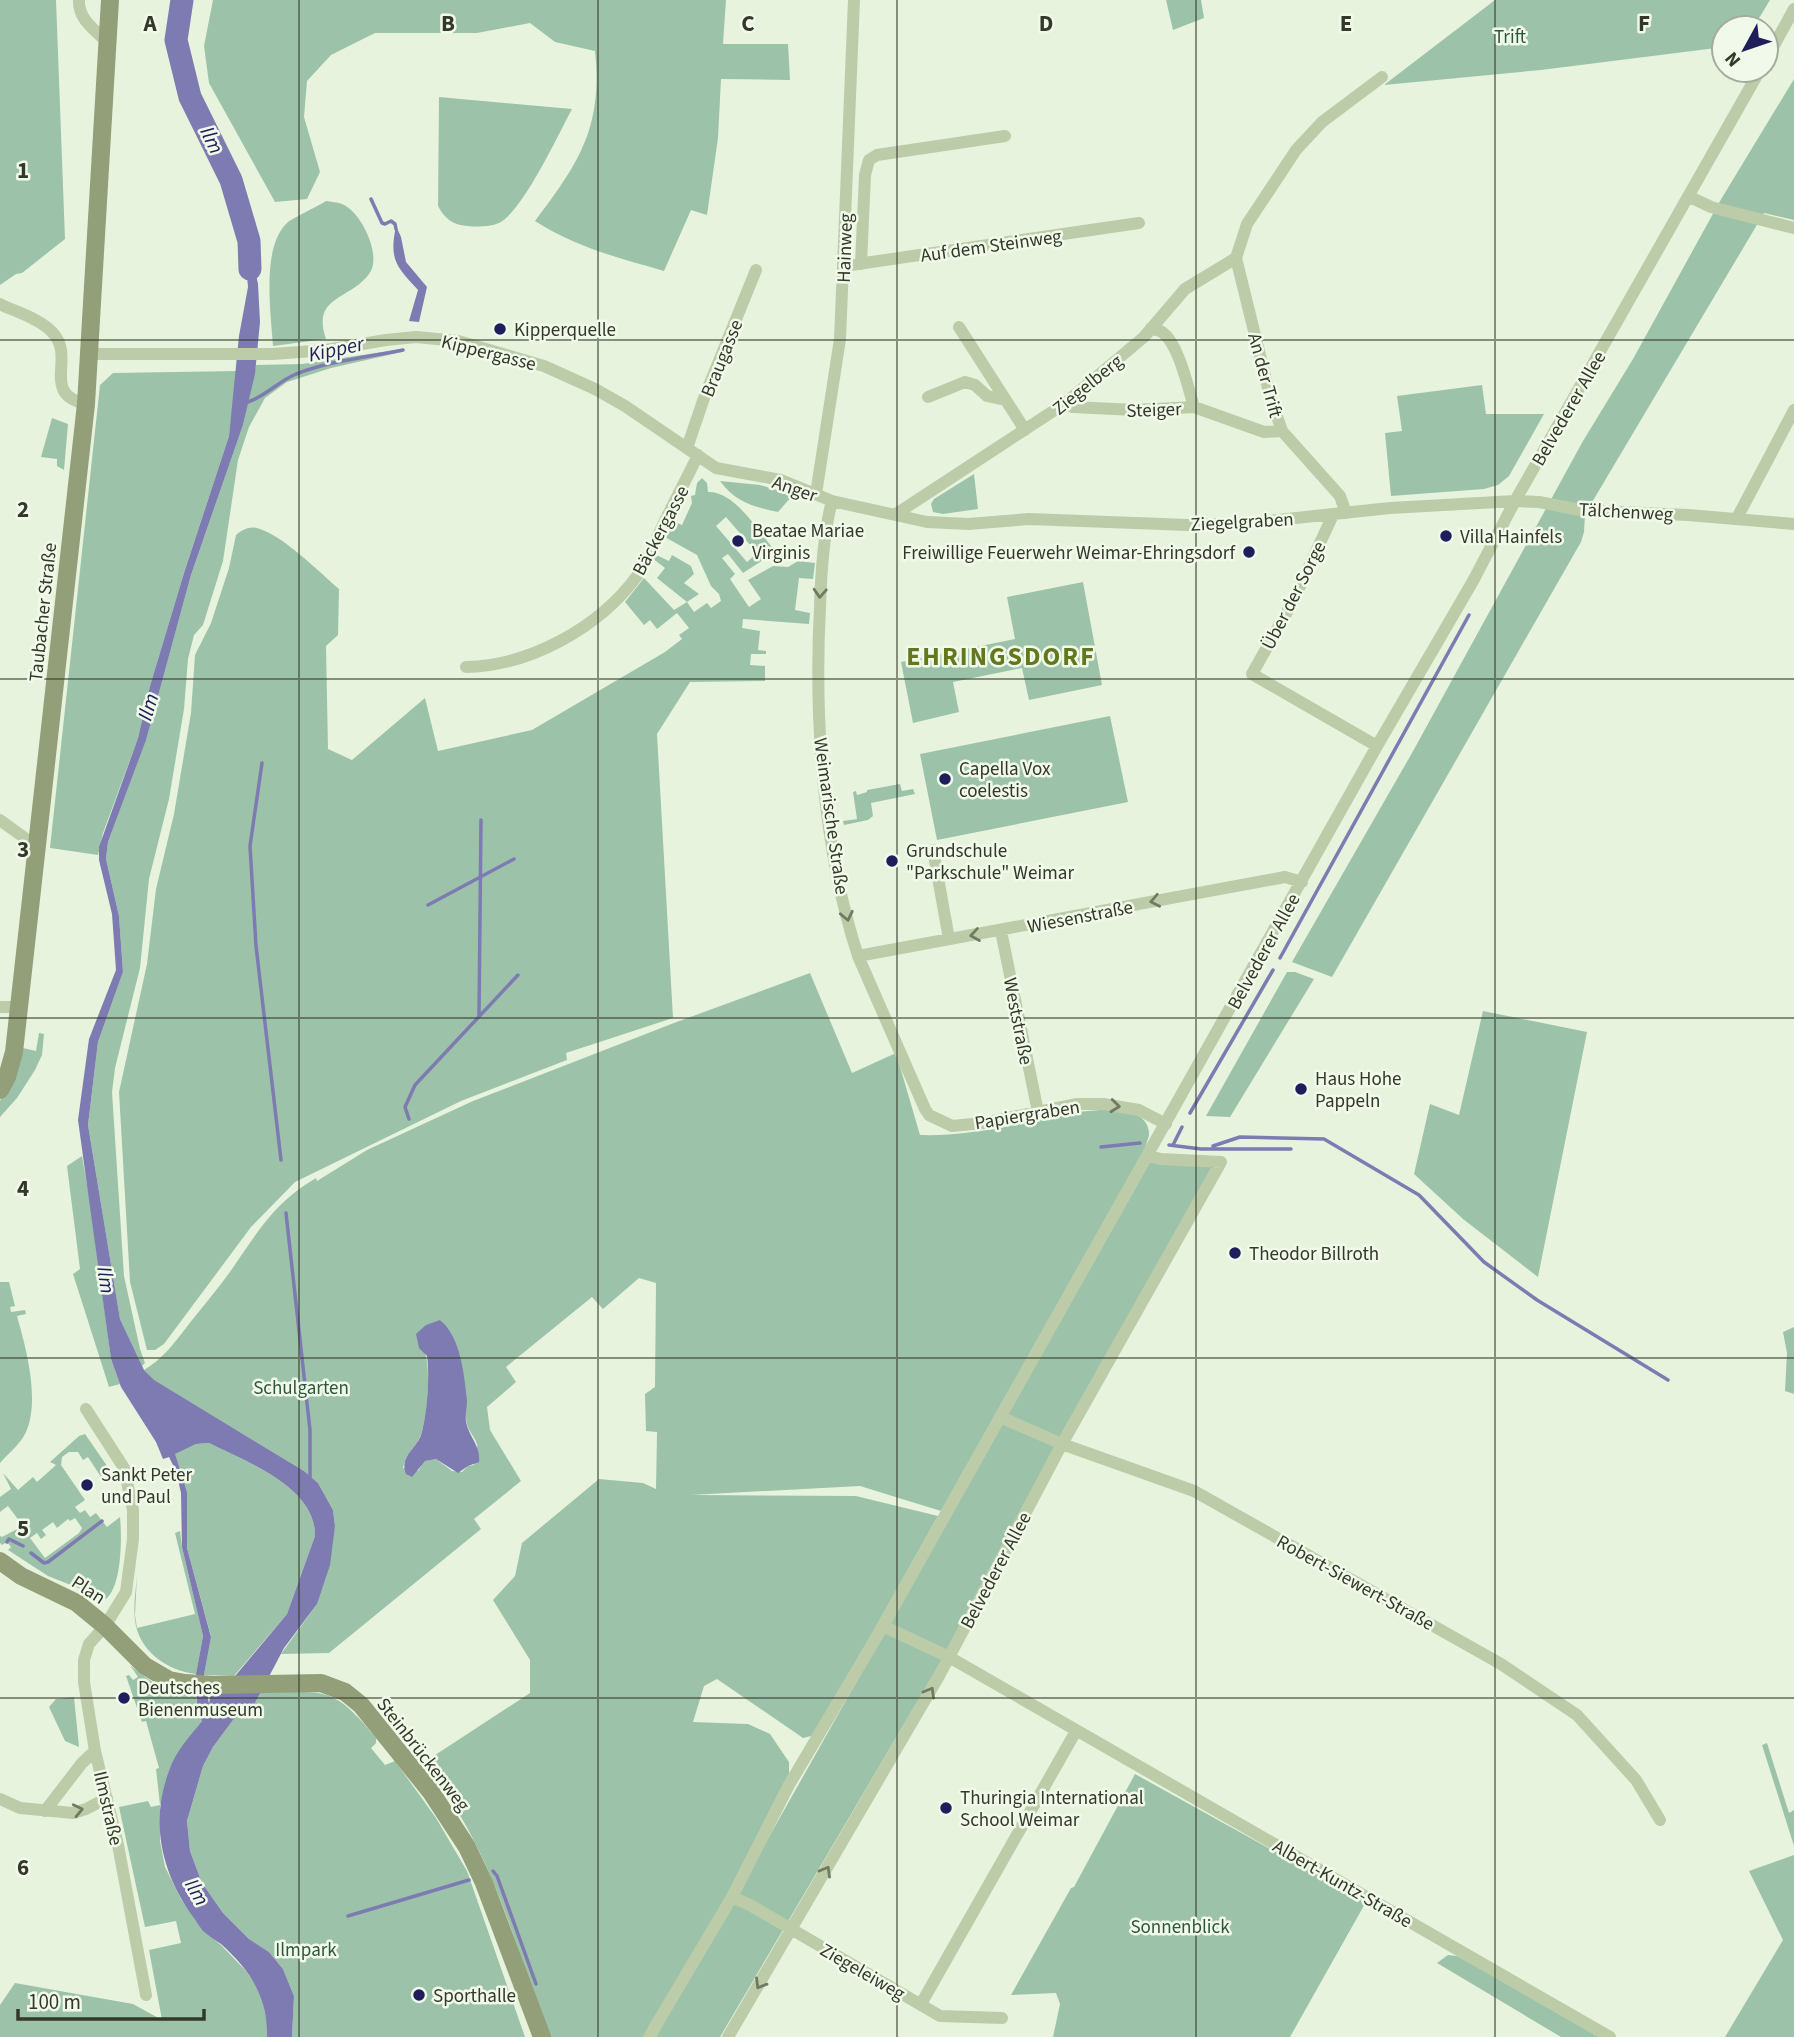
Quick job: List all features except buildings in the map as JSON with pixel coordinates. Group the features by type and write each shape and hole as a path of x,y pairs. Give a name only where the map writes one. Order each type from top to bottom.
{"street":[{"path":"79,0 83,18 107,41"},
{"name":"Taubacher Straße","path":"0,1090 11,1065 19,1007 86,404 110,0"},
{"name":"Hainweg","path":"816,494 840,339 854,0"},
{"path":"1780,34 1794,9"},
{"path":"1236,258 1247,223 1296,150 1322,122 1382,78"},
{"name":"Belvederer Allee","path":"649,2037 732,1897 789,1785 883,1626 1752,84"},
{"name":"Hainweg","path":"861,264 865,175 869,160 877,155 1005,136"},
{"path":"1690,197 1712,207 1794,228"},
{"name":"Auf dem Steinweg","path":"844,267 1139,223"},
{"name":"Ziegelberg","path":"896,514 1064,404 1144,337 1185,289 1236,258"},
{"name":"An der Trift","path":"1236,258 1270,396 1282,431 1340,496 1340,514"},
{"name":"Braugasse","path":"692,452 704,398 756,270"},
{"path":"0,306 47,327 54,333 61,346 61,380 64,394 73,401 86,404"},
{"path":"959,327 1026,430"},
{"path":"1151,328 1163,332 1172,345 1180,361 1194,407"},
{"name":"Kippergasse","path":"89,355 273,354 326,350 406,338 458,341 544,366 595,389 692,452"},
{"path":"928,397 965,382 975,385 987,396 1005,400"},
{"name":"Steiger","path":"1064,404 1073,407 1125,410 1194,407 1264,432 1282,431"},
{"path":"1737,518 1794,410"},
{"name":"Anger","path":"692,452 716,468 781,480 832,501 896,514 911,520 968,524"},
{"name":"Bäckergasse","path":"466,667 489,666 521,659 551,646 586,624 620,596 639,574 692,452"},
{"name":"Weimarische Straße","path":"832,501 821,577 817,663 826,801 846,912 858,956 917,1094 929,1115"},
{"name":"Ziegelgraben","path":"968,524 1029,519 1188,525 1248,523 1390,508 1515,501"},
{"name":"Tälchenweg","path":"1515,501 1539,502 1580,510 1737,518 1794,524"},
{"name":"Über der Sorge","path":"1340,514 1252,674 1377,746"},
{"path":"0,820 29,841 37,842"},
{"path":"933,850 949,939"},
{"name":"Wiesenstraße","path":"858,956 1285,877 1302,882"},
{"name":"Weststraße","path":"1001,931 1038,1112"},
{"path":"0,1007 19,1007"},
{"name":"Papiergraben","path":"929,1115 952,1126 983,1123 1077,1104 1103,1104 1139,1110 1166,1124"},
{"name":"Belvederer Allee","path":"727,2037 792,1930 949,1657 1062,1444 1221,1161 1161,1159 1149,1156"},
{"name":"Ilmstraße","path":"86,1409 124,1468 133,1510 126,1592 105,1626 89,1644 84,1660 84,1682 95,1751 118,1845 146,1995"},
{"name":"Robert-Siewert-Straße","path":"1000,1417 1062,1444 1194,1490 1502,1664 1577,1715 1636,1780 1660,1820"},
{"name":"Plan","path":"0,1562 77,1603 105,1626 145,1666"},
{"name":"Albert-Kuntz-Straße","path":"883,1626 949,1657 1610,2037"},
{"name":"Steinbrückenweg","path":"145,1666 169,1680 184,1684 321,1683 345,1692 361,1705 431,1792 477,1865 542,2037"},
{"path":"921,2004 1076,1731"},
{"path":"45,1811 82,1763 95,1751"},
{"path":"0,1799 20,1808 73,1813 107,1798"},
{"name":"Ziegeleiweg","path":"732,1897 940,2016 1002,2018"}],"green space":[{"path":"0,0 56,0 65,239 22,273 0,285"},
{"path":"213,0 726,0 723,44 788,44 790,80 721,79 718,138 707,215 691,210 664,271 582,245 535,221 564,181 584,143 595,101 595,51 555,42 530,23 477,33 375,33 331,55 307,81 304,117 320,172 307,199 275,202 209,83 204,46"},
{"path":"1166,0 1201,0 1204,18 1173,30"},
{"name":"Trift","path":"1495,0 1770,0 1762,14 1710,14 1710,49 1541,70 1384,85"},
{"path":"1794,79 1794,220 1764,213 1585,514 1581,542 1332,977 1292,962 1412,753 1583,441 1633,359 1720,201"},
{"path":"439,97 572,109 529,189 519,204 499,223 479,227 457,224 446,217 438,206"},
{"path":"326,201 349,208 363,225 372,246 373,266 361,282 328,306 323,325 326,339 273,346 270,282 274,248 279,234 294,218"},
{"path":"403,349 402,352 331,368 287,382 265,398 249,427 238,460 223,561 203,625 194,635 188,659 184,709 169,799 149,879 140,968 115,1068 112,1092 124,1276 145,1363 142,1366 120,1319 88,1125 98,1042 123,972 119,916 106,859 108,842 146,739 191,575 243,425 256,365 302,364"},
{"path":"237,371 229,436 184,573 150,686 138,738 103,833 98,855 50,848 100,385 113,373"},
{"path":"1482,385 1486,414 1544,414 1509,476 1498,485 1484,489 1391,496 1385,433 1402,431 1397,396"},
{"path":"52,418 68,424 64,470 57,466 57,459 41,457"},
{"path":"974,474 978,509 943,514 933,512 931,504 934,499"},
{"path":"702,478 707,483 708,492 718,493 736,504 772,547 768,557 743,573 728,554 722,558 735,574 730,579 749,607 761,599 748,580 773,566 788,567 798,561 815,563 813,579 799,578 795,610 810,613 809,624 743,619 742,628 760,631 758,650 766,651 766,654 751,654 750,665 765,666 765,681 690,682 657,734 673,1018 566,1053 567,1060 461,1101 295,1182 251,1227 164,1344 155,1350 147,1350 130,1282 119,1092 147,964 156,889 174,814 191,713 195,655 211,623 229,568 236,535 251,528 267,532 300,554 339,589 338,635 326,646 328,749 352,760 425,698 438,751 532,730 665,652 682,639 679,635 689,628 677,613 657,629 650,620 644,625 625,602 644,578 674,610 687,602 694,612 707,603 711,608 721,601 697,555 663,536 672,521 682,525 692,503 691,496 695,495 697,483","holes":["726,517 757,553 747,562 716,526"]},
{"path":"720,481 760,485 793,495 778,512 746,502 732,494"},
{"path":"654,554 669,561 672,555 691,566 694,574 684,583 699,594 687,602 657,578 665,568 652,558"},
{"path":"1083,582 1102,685 1029,700 1022,668 953,682 959,712 913,723 901,662 1015,639 1007,597"},
{"path":"1110,716 1128,802 937,840 920,754"},
{"path":"900,784 902,791 913,789 915,794 871,803 873,816 868,820 844,825 843,821 857,819 853,792 856,791 857,795 867,790"},
{"path":"1287,972 1314,979 1230,1117 1206,1116"},
{"name":"Schulgarten","path":"810,973 852,1073 896,1053 920,1135 973,1132 1060,1115 1109,1110 1129,1112 1143,1120 1149,1135 1145,1149 941,1511 860,1486 691,1495 856,1496 938,1516 815,1735 803,1738 717,1679 704,1686 693,1722 748,1724 770,1734 789,1762 789,1785 647,2037 549,2037 509,1922 486,1866 458,1812 423,1763 530,1693 530,1660 493,1600 515,1576 522,1543 599,1479 643,1483 656,1489 657,1432 646,1431 645,1394 655,1387 656,1283 639,1278 603,1309 592,1297 506,1367 516,1382 487,1407 490,1430 521,1481 474,1519 481,1529 329,1653 281,1654 317,1604 335,1526 333,1510 318,1483 304,1471 153,1380 144,1370 174,1344 268,1218 302,1187 316,1178 317,1181 367,1150 473,1101","holes":["440,1320 448,1328 462,1365 466,1422 477,1444 474,1465 468,1466 462,1472 452,1471 436,1459 424,1461 418,1471 403,1468 407,1456 419,1439 424,1421 428,1395 428,1369 424,1351"]},
{"path":"1483,1011 1587,1032 1538,1277 1463,1219 1414,1174 1430,1104 1459,1115"},
{"path":"39,1033 44,1034 42,1055 17,1098 0,1117 0,1101 23,1048 36,1051"},
{"path":"82,1156 111,1359 120,1384 109,1387 73,1274 80,1269 67,1166"},
{"path":"1150,1162 1216,1164 940,1663 720,2037 656,2037"},
{"path":"0,1282 9,1282 15,1306 10,1307 11,1312 25,1310 26,1314 17,1316 28,1359 32,1407 25,1434 0,1463"},
{"path":"1794,1327 1794,1394 1785,1391 1787,1353 1783,1332"},
{"path":"85,1434 112,1473 103,1480 88,1457 83,1460 78,1452 69,1452 62,1457 61,1465 85,1500 75,1507 80,1513 85,1510 90,1517 96,1513 107,1527 120,1517 121,1548 118,1573 106,1599 48,1576 8,1550 11,1547 7,1542 2,1545 0,1543 0,1536 23,1526 8,1506 0,1512 0,1497 11,1489 3,1473 18,1490 33,1477 37,1482 56,1465 50,1462 79,1436","holes":["75,1518 82,1528 45,1558 30,1538 37,1533 41,1539 46,1535 42,1530 53,1522 57,1528 68,1519 70,1521"]},
{"path":"209,1443 260,1468 292,1490 304,1503 312,1519 315,1536 287,1614 234,1676 204,1675 211,1636 187,1548 187,1492 174,1454 196,1444"},
{"path":"180,1531 203,1636 196,1674 175,1669 156,1657 142,1641 137,1631 135,1620 137,1575 137,1628 195,1614 175,1533"},
{"path":"130,1665 160,1686 196,1691 197,1709 202,1721 186,1742 160,1805 156,1769 159,1768 146,1721 142,1722 126,1676 129,1675 133,1680 138,1677"},
{"name":"Ilmpark","path":"261,1692 315,1693 338,1700 349,1708 376,1738 376,1743 371,1748 385,1765 395,1761 436,1818 467,1871 525,2037 292,2037 294,1996 283,1969 269,1952 249,1939 223,1913 202,1883 190,1851 187,1821 203,1766 213,1747 233,1720 253,1707"},
{"path":"74,1697 79,1747 65,1741 49,1707 56,1699"},
{"path":"1767,1743 1789,1813 1794,1810 1794,1846 1762,1745"},
{"name":"Sonnenblick","path":"1135,1774 1366,1902 1290,2037 1053,2037 1060,2004 1056,1993 1011,1995"},
{"path":"148,1801 151,1807 160,1805 160,1841 165,1867 181,1899 203,1930 246,1971 261,1993 267,2037 0,2037 0,2005 15,1983 133,2004 162,2020 149,1950 181,1943 176,1921 145,1927 119,1807"},
{"path":"1794,1855 1794,2037 1725,2037 1783,1940 1749,1871"},
{"path":"1448,1955 1457,1956 1481,1969 1599,2037 1561,2037 1437,1963"}],"water":[{"path":"396,226 406,262 427,287 419,322 409,321 418,290 396,262 393,247"},
{"path":"249,241 258,284 260,322 255,374 243,425 191,575 146,740 108,842 106,859 119,916 123,972 98,1042 88,1125 120,1319 144,1370 154,1380 304,1471 318,1483 333,1510 335,1526 330,1565 317,1604 284,1648 253,1707 233,1720 213,1747 203,1766 187,1821 190,1851 202,1883 223,1913 249,1939 269,1952 283,1969 294,1996 292,2037 267,2037 261,1997 249,1974 221,1944 203,1931 181,1898 166,1863 160,1808 172,1764 202,1721 197,1709 196,1674 203,1636 182,1547 181,1493 176,1471 169,1457 163,1459 156,1442 121,1387 111,1359 78,1120 89,1039 116,970 112,914 99,860 99,847 138,738 150,686 184,573 229,436 239,336 248,287 245,254","holes":["209,1443 260,1468 292,1490 304,1503 312,1519 315,1536 287,1614 231,1681 210,1697 209,1704 204,1675 211,1637 187,1548 187,1492 175,1454 196,1444"]},
{"path":"440,1320 453,1336 457,1346 467,1400 466,1422 478,1451 479,1462 458,1473 436,1459 425,1461 412,1477 406,1474 404,1468 409,1453 421,1435 428,1384 427,1356 419,1348 416,1334 426,1325"}],"waterway":[{"name":"Ilm","path":"182,0 176,40 190,97 231,180 249,241 250,269"},
{"name":"Kipper","path":"371,199 382,223 391,221 396,229"},
{"name":"Kipper","path":"245,403 296,374 335,363 403,350"},
{"path":"1280,958 1469,615"},
{"path":"262,763 250,846 256,946 281,1160"},
{"path":"479,1016 481,820"},
{"path":"428,905 514,859"},
{"path":"1190,1113 1273,970"},
{"path":"409,1119 405,1107 415,1085 518,975"},
{"path":"1173,1145 1182,1127"},
{"path":"1213,1146 1240,1137 1324,1139 1419,1195 1484,1262 1537,1300 1668,1380"},
{"path":"1101,1147 1140,1143"},
{"path":"1169,1145 1201,1149 1291,1149"},
{"path":"286,1213 310,1430 310,1479"},
{"path":"31,1553 44,1563 48,1562 102,1521"},
{"path":"7,1542 9,1539 23,1546"},
{"path":"493,1871 536,1984"},
{"path":"348,1916 469,1880"}],"place":[{"name":"Kipperquelle","path":"500,329"},
{"name":"Villa Hainfels","path":"1446,536"},
{"name":"Beatae Mariae Virginis","path":"738,541"},
{"name":"Freiwillige Feuerwehr Weimar-Ehringsdorf","path":"1249,552"},
{"name":"Capella Vox coelestis","path":"945,779"},
{"name":"Grundschule \"Parkschule\" Weimar","path":"892,861"},
{"name":"Haus Hohe Pappeln","path":"1301,1089"},
{"name":"Theodor Billroth","path":"1235,1253"},
{"name":"Sankt Peter und Paul","path":"87,1485"},
{"name":"Deutsches Bienenmuseum","path":"124,1698"},
{"name":"Thuringia International School Weimar","path":"946,1808"},
{"name":"Sporthalle","path":"419,1995"}],"district":[{"name":"EHRINGSDORF","path":"1001,656"}]}
